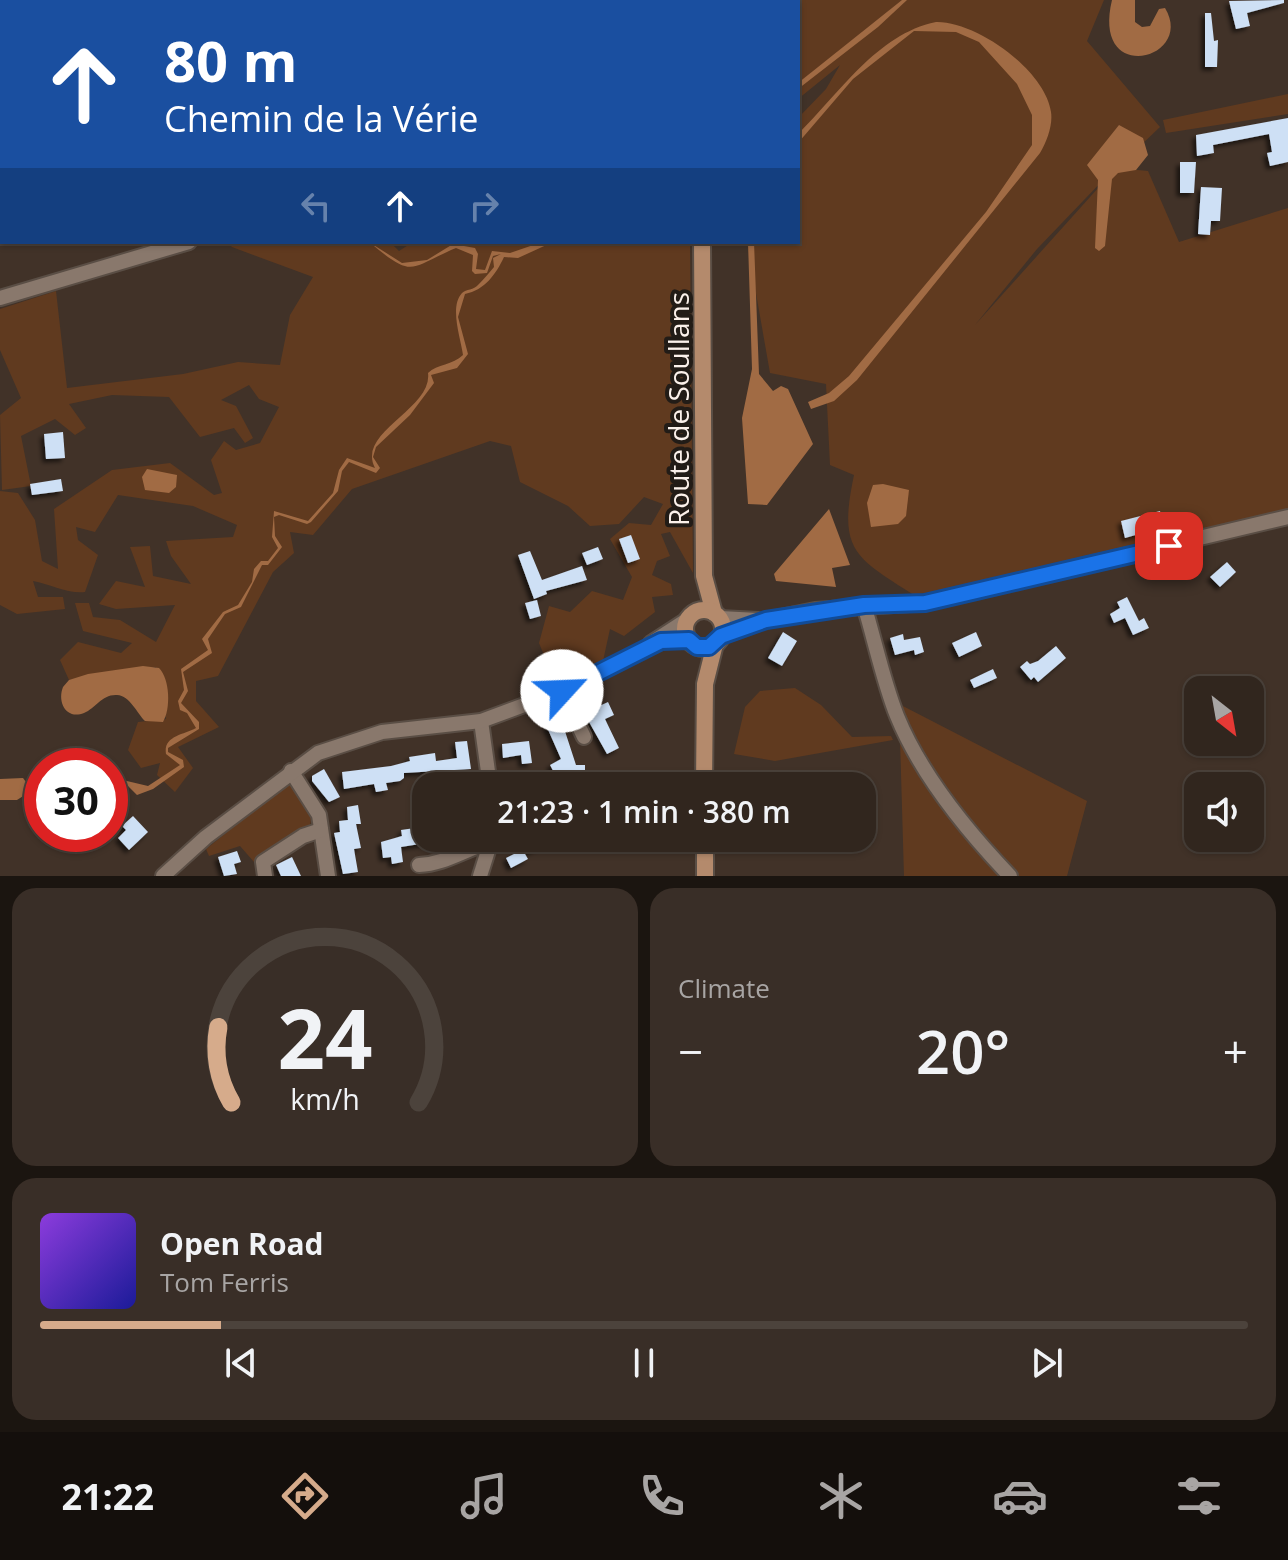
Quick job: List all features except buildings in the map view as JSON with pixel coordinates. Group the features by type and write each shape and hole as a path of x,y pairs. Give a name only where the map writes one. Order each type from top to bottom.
{"main road":[{"name":"Route de Soullans","path":"702,244 704,576 717,616"},
{"name":"Route de Soullans","path":"690,616 704,576"},
{"path":"704,772 705,684 718,640 717,616 702,610 690,616 685,630 705,684"},
{"path":"691,642 703,648 718,640"},
{"path":"705,852 705,876"}],"street":[{"path":"0,298 182,244"},
{"path":"717,616 766,620 864,605 925,603 1288,517"},
{"path":"864,605 897,716 914,749 950,805 1010,876"},
{"path":"642,651 668,628 690,616"},
{"path":"718,640 766,620"},
{"path":"163,876 291,771 318,753 352,739 382,732 481,721 562,691 661,641 691,642"},
{"path":"562,691 584,737"},
{"path":"481,721 488,772"},
{"path":"291,771 319,815 328,876"},
{"path":"265,876 263,862 303,836 321,830"},
{"path":"419,865 437,864 463,852"},
{"path":"480,876 488,852"}],"shaded area":[{"path":"800,0 1104,0 1087,41 1160,127 1117,168 1148,171 1179,242 1288,208 1288,511 999,580 914,595 864,560 850,536 848,520 854,475 830,465 826,384 770,373 747,244 800,244 800,116 826,89 840,65 800,97","holes":["1107,176 1108,177 975,325 1037,249"]},
{"path":"902,0 907,0 878,27 800,87 800,81"},
{"path":"1112,0 1135,0 1135,22 1142,27 1150,26 1159,9 1165,8 1171,26 1167,40 1156,51 1142,56 1128,54 1116,45 1110,27"},
{"path":"936,22 952,24 988,39 1006,51 1023,65 1046,96 1051,112 1049,133 1040,153 857,380 834,401 811,409 808,402 829,393 849,376 986,212 1032,145 1032,115 1017,84 979,42 956,32 914,31 853,79 800,141 800,132 860,68 895,39 915,29"},
{"path":"1288,94 1288,114 1166,133 1163,120"},
{"path":"1119,125 1143,138 1148,155 1136,170 1118,173 1112,179 1105,246 1099,251 1095,248 1098,180 1087,165"},
{"path":"229,244 392,244 399,251 410,244 690,244 693,573 670,532 661,534 670,556 657,561 652,575 671,584 673,595 652,597 655,612 624,636 610,629 603,661 582,674 552,675 539,643 549,606 570,612 592,591 623,600 632,577 610,539 629,523 651,525 663,504 644,497 619,524 590,526 568,506 520,482 511,446 490,441 352,489 313,535 290,532 294,553 273,572 218,676 196,681 196,701 219,727 178,747 193,768 175,792 157,775 160,763 141,768 128,750 138,722 166,719 156,667 69,680 60,660 78,642 121,653 132,643 83,631 75,603 89,603 93,617 120,620 156,642 175,605 116,609 99,604 116,581 145,587 130,547 150,546 153,576 191,584 171,556 166,541 233,537 237,525 193,506 118,495 95,532 76,527 78,540 98,555 85,592 33,581 38,597 63,597 65,609 17,614 0,605 0,491 18,493 35,520 42,561 58,569 54,509 112,470 170,463 214,495 222,493 211,460 224,441 236,450 260,443 279,407 259,399 249,385 221,400 236,406 253,438 245,443 234,428 200,437 169,397 112,395 69,404 86,428 75,435 55,419 21,436 31,486 2,490 0,415 21,398 0,350 0,309 56,291 67,388 183,374 238,362 280,365 290,315 313,277"},
{"path":"372,244 402,263 427,260 453,244 475,248 478,254 476,269 485,270 492,251 510,253 536,244 549,244 518,258 504,257 489,280 465,294 458,317 468,354 457,368 431,375 434,383 410,415 376,447 373,457 380,468 376,473 349,462 342,471 338,491 311,522 307,524 279,515 274,517 275,536 282,547 268,565 262,565 241,607 225,614 208,639 212,653 183,672 188,691 181,703 199,722 199,729 168,748 168,752 183,760 184,767 153,789 137,795 128,786 128,781 148,786 180,765 166,754 168,743 196,728 187,713 180,710 178,701 184,690 181,669 208,650 202,639 223,612 238,605 252,582 254,569 261,561 268,561 278,548 272,537 274,511 308,521 333,493 339,470 347,458 375,468 372,455 376,443 419,398 426,386 428,373 463,355 456,315 458,299 480,283 494,267 493,258 501,254 493,256 487,273 475,274 472,271 473,255 456,248 420,265 404,266"},
{"path":"748,244 754,244 759,374 773,391 781,386 788,389 813,444 767,505 748,504 742,418 752,369"},
{"path":"147,469 177,475 176,487 169,493 145,490 142,477"},
{"path":"873,485 909,490 906,516 898,524 871,527 867,503"},
{"path":"829,509 850,565 832,568 836,587 776,581 774,574"},
{"path":"143,666 159,668 163,673 168,702 163,722 145,721 129,702 117,695 103,699 78,715 68,712 62,704 61,693 69,680"},
{"path":"795,688 821,705 852,737 891,736 893,740 775,761 734,754 745,707 760,691"},
{"path":"899,704 1087,801 1067,876 904,876"},
{"path":"23,778 24,796 17,800 0,800 0,779"},
{"path":"287,784 292,784 312,810 310,827 254,862 240,846 209,856 206,849"}],"route":[{"path":"562,691 661,641 689,640 697,647 709,647 721,636 766,620 815,610 925,603 1169,546"}]}
